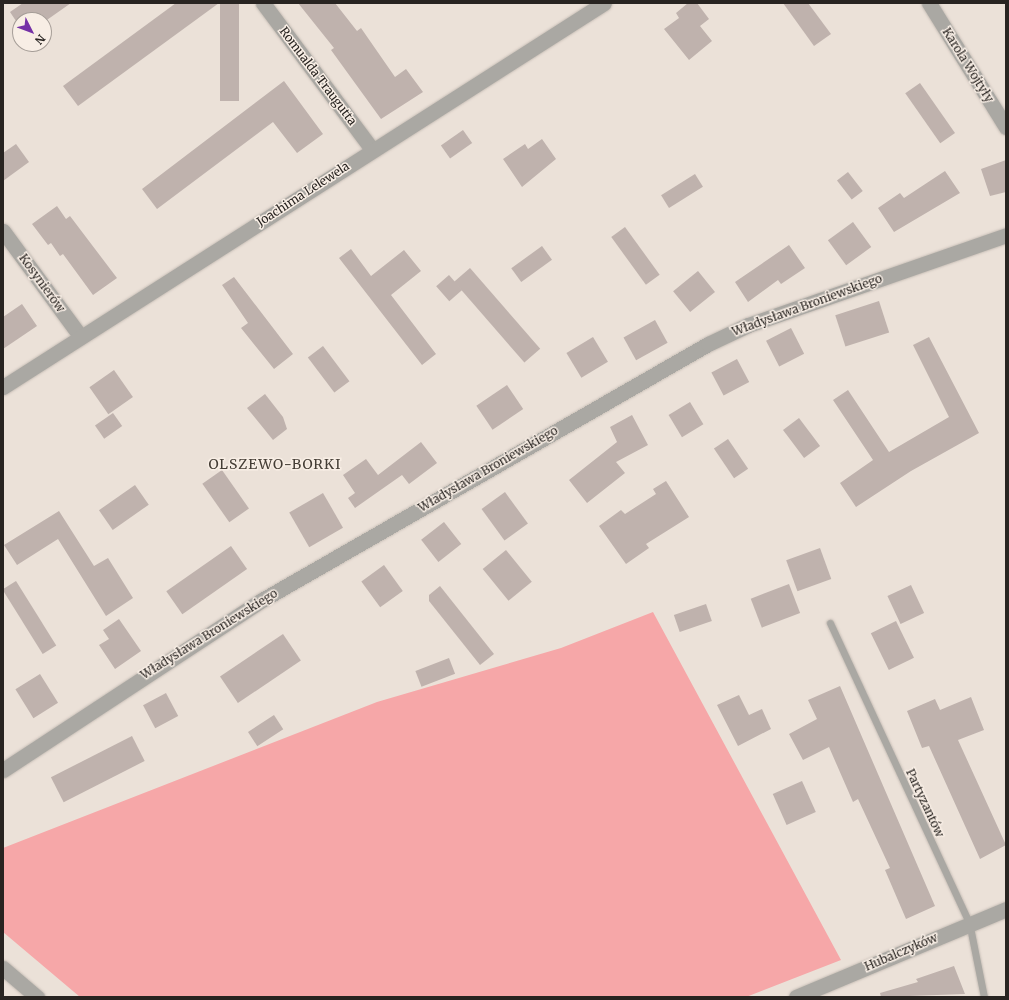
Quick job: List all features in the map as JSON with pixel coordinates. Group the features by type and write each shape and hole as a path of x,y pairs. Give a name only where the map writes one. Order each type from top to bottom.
{"street":[{"name":"Romualda Traugutta","path":"263,3 372,149"},
{"name":"Joachima Lelewela","path":"3,387 372,149 604,3"},
{"name":"Karola Wojtyły","path":"929,3 1006,127"},
{"name":"Kosynierów","path":"3,231 80,336"},
{"name":"Władysława Broniewskiego","path":"3,770 262,600 708,344 748,325 1006,235"},
{"name":"Hubalczyków","path":"796,997 969,922 1006,909"},
{"path":"3,968 37,997"}],"lane":[{"name":"Partyzantów","path":"830,623 969,922 984,997"}],"shaded area":[{"path":"653,612 841,960 746,997 80,997 3,932 3,848 377,702 561,648"}],"building":[{"path":"23,3 71,3 52,16 52,12 12,12 12,15 10,12"},
{"path":"176,3 219,3 78,106 63,86"},
{"path":"220,3 239,3 239,101 220,101"},
{"path":"298,3 335,3 357,31 361,28 395,77 406,69 423,92 381,119 331,50 334,48"},
{"path":"688,3 697,3 709,19 700,26 712,41 689,60 664,29 679,18 676,13"},
{"path":"783,3 808,3 831,34 814,46"},
{"path":"284,81 323,134 297,153 273,122 157,209 142,189"},
{"path":"920,83 955,133 940,143 905,93"},
{"path":"463,130 472,143 450,159 441,145"},
{"path":"542,139 556,159 522,187 503,159 525,144 528,149"},
{"path":"16,144 29,162 3,181 3,153"},
{"path":"1006,160 1006,192 990,196 981,169"},
{"path":"945,171 960,193 894,232 878,208 900,193 904,198"},
{"path":"848,172 863,191 852,200 837,181"},
{"path":"695,174 703,187 669,208 661,195"},
{"path":"57,206 66,219 70,216 117,278 93,295 63,254 60,256 51,243 48,245 32,224"},
{"path":"853,222 871,247 846,265 828,240"},
{"path":"625,227 660,275 646,285 611,237"},
{"path":"789,245 805,268 781,284 778,280 748,302 735,282"},
{"path":"542,246 552,260 521,282 511,268"},
{"path":"351,249 371,276 404,250 421,271 391,295 436,354 422,365 339,258"},
{"path":"470,268 540,349 524,363 454,282"},
{"path":"698,271 715,292 690,312 673,291"},
{"path":"449,275 462,290 449,301 436,286"},
{"path":"234,277 293,354 274,369 241,328 248,323 222,285"},
{"path":"879,301 889,332 845,347 835,315"},
{"path":"22,304 37,326 3,349 3,317"},
{"path":"655,320 668,343 636,360 624,337"},
{"path":"791,328 804,354 779,367 766,341"},
{"path":"593,337 608,362 581,378 566,353"},
{"path":"929,337 979,433 911,471 856,507 840,483 873,460 833,400 848,390 889,452 949,417 913,345"},
{"path":"323,346 349,381 334,393 308,357"},
{"path":"737,359 749,382 724,396 711,373"},
{"path":"114,370 133,397 108,414 89,387"},
{"path":"507,385 523,409 493,430 476,406"},
{"path":"265,394 283,417 287,429 273,440 247,408"},
{"path":"690,402 703,424 682,437 669,415"},
{"path":"113,413 122,426 104,439 95,426"},
{"path":"632,415 648,445 616,462 625,473 587,503 569,480 617,442 610,427"},
{"path":"799,418 820,446 804,458 783,430"},
{"path":"728,439 748,469 734,478 714,449"},
{"path":"421,442 437,463 409,484 402,475 355,508 348,498 355,493 343,475 366,459 378,475"},
{"path":"222,470 249,509 229,522 202,484"},
{"path":"666,481 689,517 646,544 649,548 626,564 599,526 621,510 625,514 656,494 653,489"},
{"path":"135,485 149,505 113,530 99,510"},
{"path":"505,492 528,524 504,541 482,509"},
{"path":"323,493 343,528 309,547 289,512"},
{"path":"59,511 94,566 108,558 133,598 106,616 58,539 17,565 4,545"},
{"path":"444,522 461,544 438,562 421,540"},
{"path":"231,546 247,569 182,614 166,591"},
{"path":"820,548 831,579 797,591 786,560"},
{"path":"506,550 532,582 508,601 483,569"},
{"path":"384,565 403,591 380,607 361,581"},
{"path":"16,581 56,645 43,654 3,590"},
{"path":"789,584 800,613 762,628 751,599"},
{"path":"911,585 924,613 901,624 887,596"},
{"path":"440,586 494,654 480,665 429,601 429,595"},
{"path":"706,604 712,621 680,632 674,615"},
{"path":"119,619 141,651 115,669 99,645 109,639 103,630"},
{"path":"896,621 914,658 889,670 871,633"},
{"path":"283,634 301,661 238,703 220,676"},
{"path":"449,658 455,674 421,687 415,671"},
{"path":"40,674 58,703 33,718 15,689"},
{"path":"840,686 935,906 906,919 885,870 890,868 858,799 853,802 829,747 803,760 789,734 817,719 808,700"},
{"path":"166,693 178,716 155,728 143,705"},
{"path":"739,695 749,715 762,709 771,729 738,746 717,705"},
{"path":"971,697 984,730 958,740 1006,845 980,859 929,746 922,748 907,711 935,699 940,710"},
{"path":"274,715 283,729 257,746 248,732"},
{"path":"132,736 145,761 64,802 51,777"},
{"path":"802,781 816,812 787,825 773,794"},
{"path":"954,966 965,994 881,997 880,993 918,982 916,979"}],"district":[{"name":"OLSZEWO-BORKI","path":"275,464"}]}
